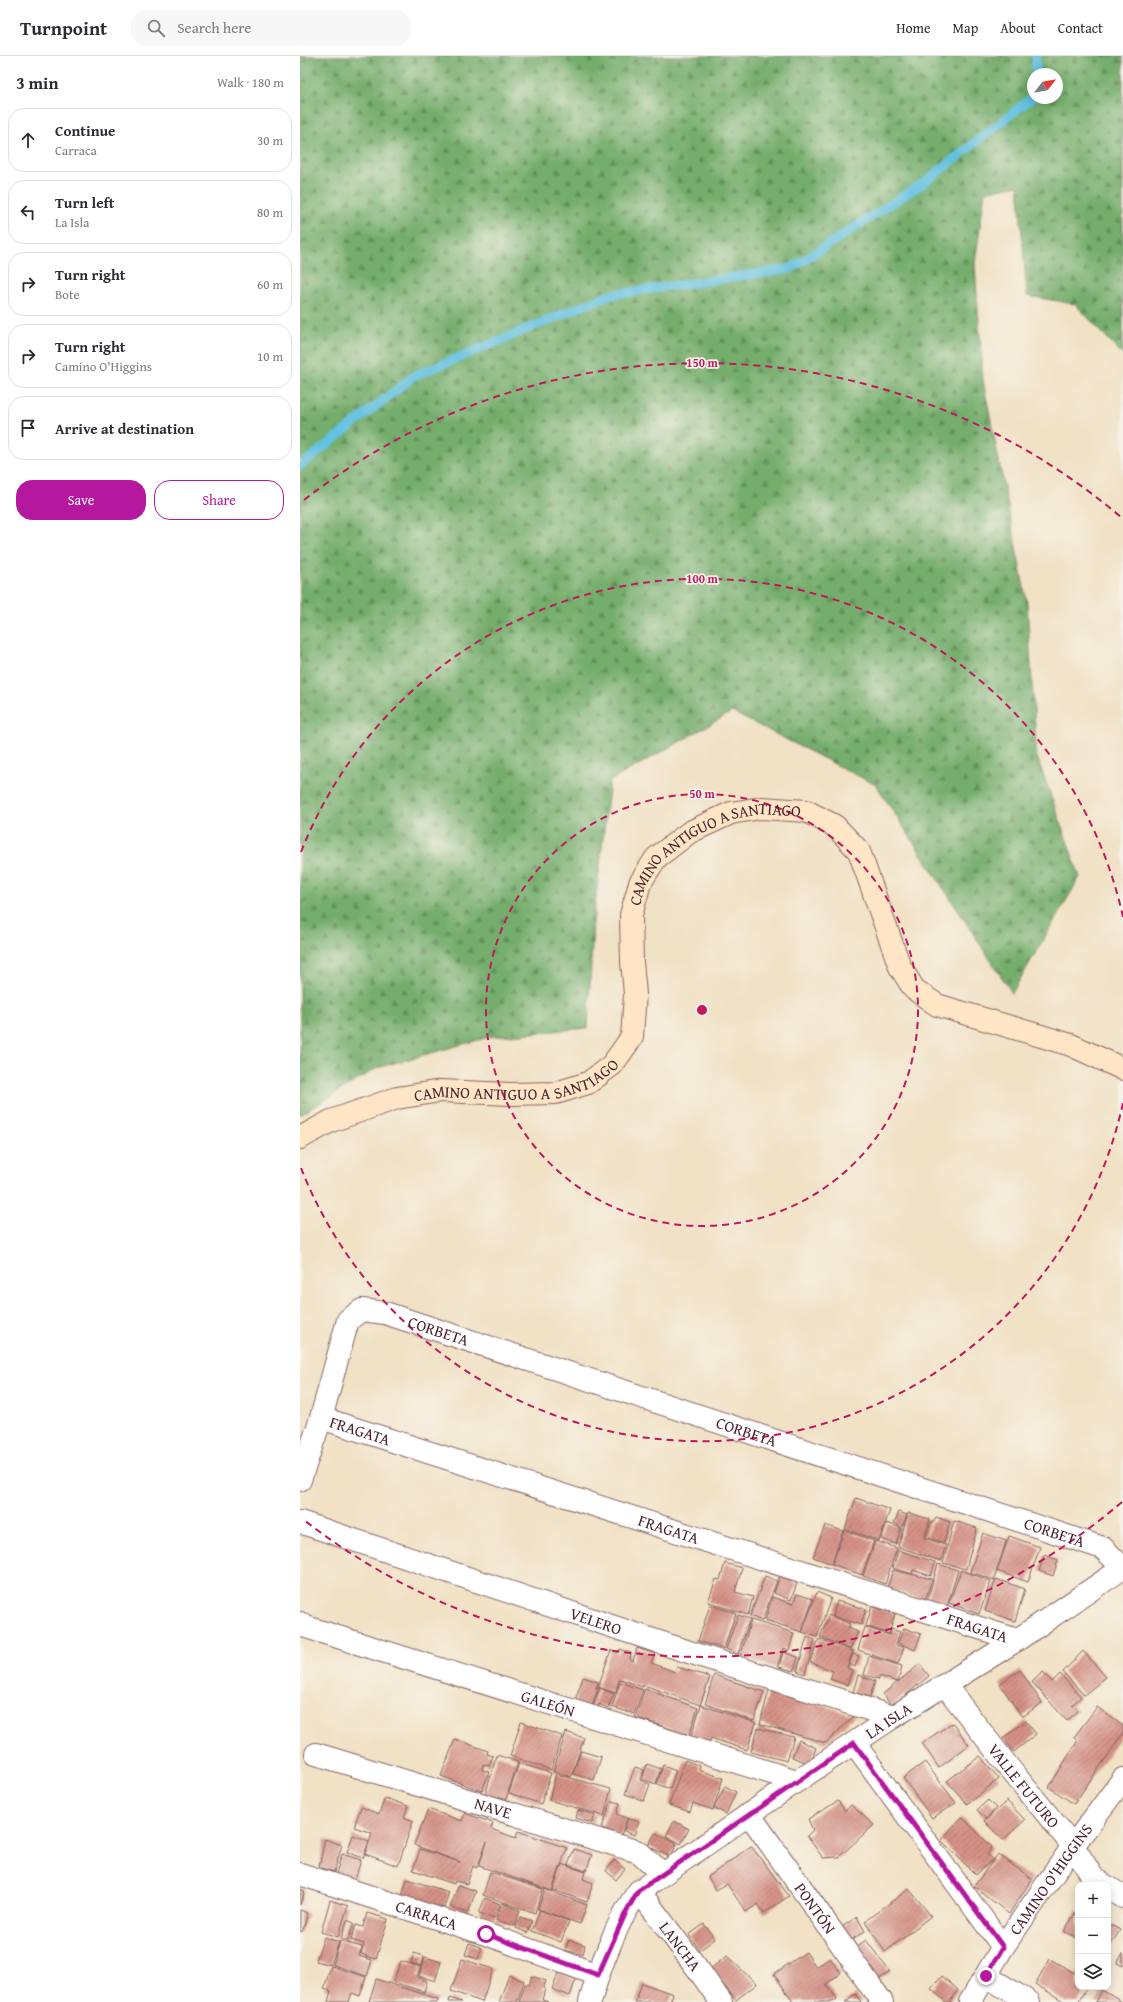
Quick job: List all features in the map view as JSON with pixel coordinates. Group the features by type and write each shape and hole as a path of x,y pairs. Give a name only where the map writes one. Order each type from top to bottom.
{"main road":[{"name":"CAMINO ANTIGUO A SANTIAGO","path":"300,1138 331,1121 397,1098 440,1091 510,1094 556,1093 588,1083 612,1064 632,1036 634,994 631,915 640,883 656,858 690,832 732,813 761,808 806,811 835,826 859,851 900,967 914,989 937,1005 1072,1045 1123,1069"}],"street":[{"name":"CORBETA","path":"321,1418 348,1320 362,1310 385,1313 1103,1548 1123,1568"},
{"path":"300,1480 321,1418"},
{"name":"FRAGATA","path":"321,1418 1016,1640"},
{"name":"VELERO","path":"300,1522 696,1655 892,1717"},
{"name":"LA ISLA","path":"590,2002 598,1975 626,1912 638,1891 892,1717 1016,1640 1123,1568"},
{"name":"GALEÓN","path":"300,1623 306,1627 797,1781"},
{"name":"VALLE FUTURO","path":"945,1685 1010,1769 1073,1846 1094,1879 1099,1882"},
{"path":"854,1743 1003,1947"},
{"name":"NAVE","path":"316,1754 639,1852 663,1874"},
{"name":"CAMINO O'HIGGINS","path":"970,2002 1003,1947 1073,1846 1123,1779"},
{"name":"PONTÓN","path":"749,1814 882,2002"},
{"name":"CARRACA","path":"300,1874 486,1934 598,1975"},
{"path":"1111,1889 1123,1897"},
{"name":"LANCHA","path":"638,1891 700,1972 720,2002"},
{"path":"986,1976 1029,2002"}],"green space":[{"path":"300,56 1123,56 1123,355 1075,304 1027,296 1018,185 985,192 975,264 983,380 1027,603 1037,757 1080,877 1012,993 876,785 732,712 610,781 593,922 588,1028 489,1037 377,1068 300,1115"}],"building":[{"path":"856,1498 890,1510 879,1541 845,1529"},
{"path":"899,1512 907,1515 902,1527 894,1523"},
{"path":"908,1513 930,1519 924,1538 946,1545 941,1561 898,1547"},
{"path":"936,1517 950,1522 944,1543 926,1537 931,1522 934,1522"},
{"path":"954,1521 977,1528 966,1569 943,1563"},
{"path":"887,1523 901,1528 896,1544 881,1539"},
{"path":"825,1525 843,1531 832,1564 813,1557"},
{"path":"844,1530 874,1541 862,1575 832,1564"},
{"path":"983,1533 1006,1541 994,1580 970,1572"},
{"path":"1009,1536 1040,1547 1028,1582 997,1571"},
{"path":"875,1541 897,1548 885,1584 863,1576"},
{"path":"898,1550 935,1562 931,1576 913,1570 912,1574 893,1568"},
{"path":"1044,1555 1058,1560 1053,1576 1039,1571"},
{"path":"725,1563 742,1568 735,1592 753,1597 748,1615 708,1602 716,1579 720,1580"},
{"path":"938,1564 958,1570 946,1610 926,1604"},
{"path":"893,1570 932,1579 925,1600 887,1589"},
{"path":"961,1570 991,1581 979,1614 949,1603"},
{"path":"765,1576 777,1581 762,1621 750,1616"},
{"path":"780,1576 797,1583 791,1600 774,1593"},
{"path":"996,1579 1025,1589 1015,1621 985,1611"},
{"path":"817,1592 831,1598 817,1637 802,1632"},
{"path":"797,1594 813,1599 802,1632 765,1620 772,1597 793,1604"},
{"path":"837,1601 866,1609 861,1625 833,1616"},
{"path":"710,1605 736,1613 724,1649 698,1641"},
{"path":"872,1606 895,1614 889,1634 866,1626"},
{"path":"738,1615 750,1619 738,1654 726,1649"},
{"path":"829,1615 850,1624 848,1628 858,1632 850,1649 820,1637"},
{"path":"751,1620 794,1633 789,1650 783,1648 777,1668 740,1657"},
{"path":"865,1627 890,1635 891,1629 900,1632 896,1645 904,1647 898,1664 858,1650"},
{"path":"904,1628 921,1634 915,1650 898,1643"},
{"path":"807,1637 815,1640 805,1674 797,1671"},
{"path":"819,1639 853,1651 847,1668 852,1670 847,1685 830,1679 833,1671 810,1662"},
{"path":"637,1648 655,1654 651,1663 675,1672 677,1667 710,1677 700,1705 644,1685 643,1687 620,1679 615,1693 598,1687 611,1650 618,1653 620,1649 631,1653 630,1659 633,1661"},
{"path":"1083,1651 1106,1677 1084,1695 1063,1672"},
{"path":"783,1652 798,1657 794,1671 779,1667"},
{"path":"853,1654 859,1656 855,1667 849,1664"},
{"path":"869,1656 902,1666 898,1682 879,1676 879,1679 864,1675"},
{"path":"920,1664 929,1676 892,1706 883,1694"},
{"path":"1020,1670 1042,1703 1022,1717 1000,1684"},
{"path":"1043,1672 1052,1682 1060,1674 1081,1697 1072,1705 1078,1711 1067,1721 1032,1682"},
{"path":"714,1675 764,1692 754,1721 705,1704"},
{"path":"858,1675 875,1681 870,1697 853,1692"},
{"path":"583,1677 598,1682 596,1688 598,1688 590,1712 573,1706"},
{"path":"620,1682 643,1690 634,1714 612,1707"},
{"path":"600,1688 614,1694 608,1708 599,1704 597,1708 593,1706"},
{"path":"645,1689 698,1708 689,1735 635,1717"},
{"path":"769,1690 855,1715 826,1743 760,1724"},
{"path":"701,1705 756,1723 747,1750 711,1738 709,1742 691,1736"},
{"path":"1097,1707 1123,1726 1123,1733 1074,1804 1049,1787 1078,1740 1074,1737"},
{"path":"1026,1721 1036,1734 1014,1752 1003,1738"},
{"path":"521,1722 562,1736 551,1770 510,1756"},
{"path":"952,1723 969,1745 939,1768 922,1743"},
{"path":"758,1728 794,1737 787,1761 751,1752"},
{"path":"566,1732 584,1738 571,1777 553,1771"},
{"path":"455,1739 488,1751 487,1754 493,1756 489,1766 483,1764 482,1770 489,1772 482,1791 441,1776"},
{"path":"799,1740 816,1748 810,1764 792,1757"},
{"path":"581,1751 601,1757 594,1780 573,1774"},
{"path":"497,1755 518,1762 505,1802 485,1795"},
{"path":"980,1756 999,1779 967,1804 947,1781"},
{"path":"685,1760 700,1766 699,1770 723,1778 713,1810 693,1803 690,1812 669,1805"},
{"path":"925,1762 956,1803 932,1818 903,1778"},
{"path":"519,1763 551,1773 541,1804 509,1793"},
{"path":"647,1764 661,1769 656,1784 642,1779"},
{"path":"663,1765 676,1770 670,1789 657,1784"},
{"path":"635,1767 644,1770 640,1780 650,1784 644,1801 625,1794"},
{"path":"556,1774 611,1789 604,1816 549,1800"},
{"path":"725,1786 736,1792 726,1814 714,1808"},
{"path":"385,1798 408,1806 404,1817 413,1821 398,1866 365,1854 372,1833 354,1827 361,1807 379,1814"},
{"path":"988,1800 996,1808 986,1819 977,1810"},
{"path":"611,1801 620,1803 617,1814 627,1818 621,1835 602,1828"},
{"path":"838,1801 845,1811 851,1805 874,1825 839,1857 823,1858 807,1836 813,1830 808,1819"},
{"path":"1007,1801 1025,1820 1003,1840 984,1821"},
{"path":"428,1809 462,1821 465,1813 493,1823 491,1829 516,1838 518,1831 567,1848 552,1891 479,1866 487,1842 477,1868 473,1866 467,1884 455,1881 454,1884 413,1870 420,1849 460,1862 414,1845"},
{"path":"578,1810 595,1815 592,1823 576,1818"},
{"path":"962,1817 992,1847 987,1854 993,1859 976,1875 941,1840"},
{"path":"628,1818 639,1822 634,1835 624,1831"},
{"path":"674,1821 689,1829 681,1844 666,1836"},
{"path":"655,1833 677,1844 670,1857 648,1846"},
{"path":"353,1835 369,1841 363,1858 347,1852"},
{"path":"325,1839 342,1845 334,1872 319,1867"},
{"path":"751,1846 789,1896 764,1913 758,1904 746,1912 727,1884 716,1890 708,1877"},
{"path":"574,1849 592,1855 586,1871 568,1865"},
{"path":"342,1854 361,1860 354,1883 335,1877"},
{"path":"998,1854 1032,1879 1009,1914 974,1886"},
{"path":"614,1860 625,1869 616,1880 606,1871"},
{"path":"562,1864 585,1872 583,1879 593,1883 587,1902 553,1890"},
{"path":"490,1872 543,1889 535,1913 483,1895"},
{"path":"407,1879 449,1892 444,1908 402,1896"},
{"path":"459,1885 476,1891 468,1913 450,1907"},
{"path":"300,1889 305,1891 300,1905"},
{"path":"545,1889 587,1905 580,1924 538,1909"},
{"path":"909,1889 931,1916 885,1952 865,1921"},
{"path":"485,1898 500,1904 495,1918 479,1913"},
{"path":"330,1900 348,1906 338,1937 321,1932"},
{"path":"502,1903 520,1910 515,1926 496,1920"},
{"path":"300,1910 308,1913 302,1932 300,1931"},
{"path":"540,1910 569,1921 561,1942 532,1931"},
{"path":"367,1913 388,1919 376,1959 361,1954 364,1944 351,1940 356,1925 363,1927"},
{"path":"1075,1914 1075,1937 1064,1931"},
{"path":"520,1917 532,1921 528,1933 516,1928"},
{"path":"857,1917 865,1931 844,1945 834,1932"},
{"path":"347,1920 354,1923 348,1941 341,1939"},
{"path":"704,1924 715,1939 700,1950 689,1935"},
{"path":"1111,1925 1120,1930 1111,1944"},
{"path":"324,1937 339,1942 331,1965 316,1961"},
{"path":"569,1940 585,1945 583,1955 565,1950"},
{"path":"866,1940 890,1972 872,1983 850,1951"},
{"path":"340,1941 362,1947 359,1956 372,1960 367,1976 333,1965"},
{"path":"469,1943 482,1948 478,1959 465,1955"},
{"path":"806,1952 816,1967 830,1958 841,1973 826,1984 837,1999 833,2002 793,2002 774,1974"},
{"path":"414,1953 424,1956 421,1966 411,1963"},
{"path":"1123,1953 1123,1966 1117,1963"},
{"path":"727,1956 757,1984 736,2000 710,1969"},
{"path":"425,1957 441,1962 435,1981 419,1976"},
{"path":"462,1959 493,1969 482,2002 451,1991"},
{"path":"1050,1959 1075,1973 1075,1990 1085,1990 1078,2002 1065,2002 1035,1984"},
{"path":"401,1961 421,1967 417,1977 427,1981 424,1992 393,1982"},
{"path":"331,1966 366,1977 360,1996 352,1993 349,2002 328,2002 331,1991 324,1989"},
{"path":"558,1973 576,1979 570,1996 552,1989"},
{"path":"509,1975 524,1981 517,2002 499,2002"},
{"path":"532,1976 546,1981 543,1988 545,1989 542,2000 548,2002 519,2002 525,1984 529,1985"},
{"path":"942,1976 958,1990 950,2002 946,2002 931,1989"},
{"path":"376,1979 438,1999 437,2002 369,2002"},
{"path":"642,1983 673,1994 670,2002 635,2002"},
{"path":"1102,1990 1122,2002 1096,2002"},
{"path":"855,1994 861,2002 845,2002"},
{"path":"450,1998 462,2002 449,2002"}],"waterway":[{"path":"1036,56 1036,68"},
{"path":"300,466 414,376 609,295 790,269 925,182 1027,102"}],"route":[{"path":"486,1934 598,1975 626,1912 638,1891 854,1743 1003,1947 986,1976"}]}
